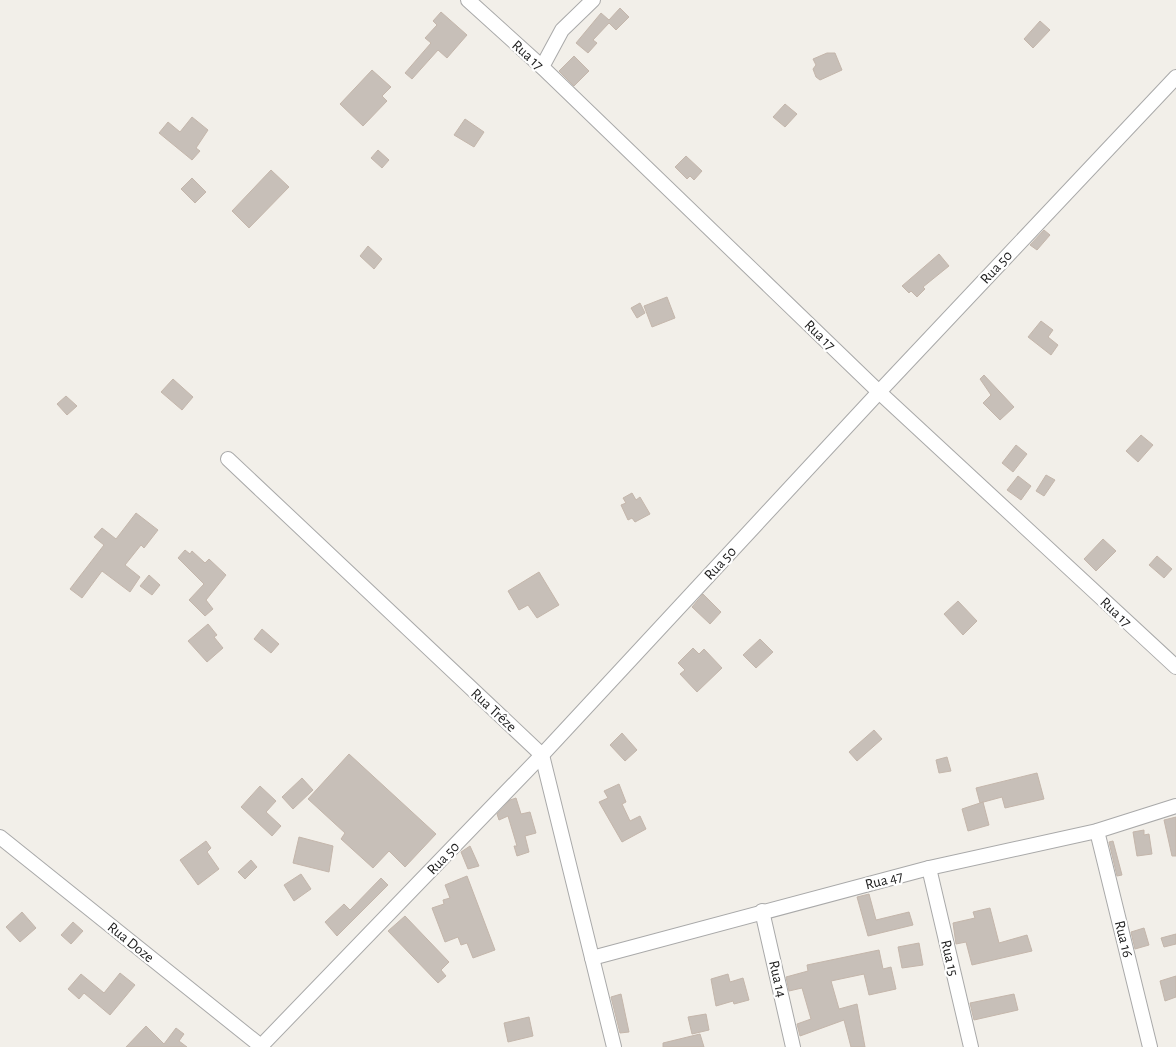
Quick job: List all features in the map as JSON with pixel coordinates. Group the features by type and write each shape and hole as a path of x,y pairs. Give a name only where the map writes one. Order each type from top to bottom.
{"street":[{"name":"Rua 17","path":"468,0 542,67 879,392 1176,667"},
{"path":"542,67 562,30 593,0"},
{"name":"Rua 50","path":"262,1047 542,755 879,392 1176,77"},
{"name":"Rua Trêze","path":"228,459 542,755"},
{"path":"542,755 614,1047"},
{"name":"Rua 47","path":"592,958 762,911 929,868 1097,831 1176,806"},
{"name":"Rua 16","path":"1097,831 1150,1047"},
{"name":"Rua Doze","path":"0,837 262,1047"},
{"name":"Rua 15","path":"929,868 971,1047"},
{"name":"Rua 14","path":"762,911 793,1047"}],"building":[{"path":"620,8 629,17 616,30 609,23 593,40 597,43 588,53 576,43 601,13 609,20"},
{"path":"441,12 467,35 447,58 438,50 412,79 405,73 431,43 425,38 437,25 433,21"},
{"path":"1040,21 1050,30 1033,48 1024,39"},
{"path":"827,53 835,53 842,70 820,80 816,77 813,69 816,65 813,59"},
{"path":"574,56 589,71 574,86 559,71"},
{"path":"372,70 391,87 382,96 387,101 363,126 340,104"},
{"path":"785,104 797,114 785,127 773,117"},
{"path":"192,117 208,130 196,148 200,151 192,160 159,133 168,122 180,132"},
{"path":"465,119 484,132 474,147 454,135"},
{"path":"378,150 389,160 382,168 371,158"},
{"path":"686,156 702,171 694,180 690,176 687,179 675,167"},
{"path":"271,170 289,187 249,228 232,211"},
{"path":"192,178 206,192 195,203 181,189"},
{"path":"1044,230 1050,235 1037,250 1030,245"},
{"path":"368,246 382,259 374,269 360,256"},
{"path":"939,254 949,266 923,287 925,289 917,297 911,291 909,293 902,286"},
{"path":"667,297 675,318 652,327 644,306"},
{"path":"640,303 645,313 637,318 631,308"},
{"path":"1041,321 1053,330 1048,337 1058,345 1051,355 1028,337"},
{"path":"984,375 1014,407 1000,420 983,403 991,395 980,379"},
{"path":"173,379 193,397 182,410 161,392"},
{"path":"66,396 77,406 67,415 57,404"},
{"path":"1141,435 1153,445 1138,462 1126,451"},
{"path":"1016,445 1027,454 1013,472 1002,463"},
{"path":"1046,475 1055,480 1044,496 1036,491"},
{"path":"1018,476 1031,486 1021,500 1007,490"},
{"path":"632,493 636,500 640,497 650,514 635,522 632,518 628,520 621,505 626,503 623,498"},
{"path":"136,513 158,530 144,548 141,545 125,565 140,577 130,592 102,571 82,598 70,589 104,545 94,537 102,528 116,539"},
{"path":"1103,539 1116,551 1096,571 1084,559"},
{"path":"185,550 190,554 192,551 205,563 209,559 226,575 206,600 213,609 205,616 189,600 204,584 178,558"},
{"path":"1157,556 1172,569 1164,578 1149,565"},
{"path":"539,572 559,605 537,618 528,605 519,610 508,591"},
{"path":"149,575 160,585 152,595 140,586"},
{"path":"703,594 721,612 710,624 692,607"},
{"path":"958,601 977,621 963,635 944,614"},
{"path":"208,624 217,635 214,637 223,648 207,662 188,641"},
{"path":"262,629 279,644 271,653 254,639"},
{"path":"760,639 773,652 756,668 743,655"},
{"path":"693,648 699,654 704,649 722,668 697,692 680,674 685,670 678,663"},
{"path":"874,730 882,739 857,761 849,752"},
{"path":"622,733 637,750 625,761 610,745"},
{"path":"349,754 436,834 405,867 389,851 373,868 341,839 345,833 308,799"},
{"path":"947,757 951,771 939,773 936,760"},
{"path":"1037,773 1044,799 1005,808 1002,797 980,803 976,788"},
{"path":"302,778 313,790 293,809 282,797"},
{"path":"619,784 626,802 622,804 630,821 640,816 646,829 622,842 599,802 608,798 604,791"},
{"path":"260,786 276,801 266,812 281,826 272,836 241,807"},
{"path":"516,798 521,814 530,812 536,833 525,836 529,852 517,856 514,846 517,846 508,816 499,820 497,814 510,800"},
{"path":"983,802 989,825 968,831 962,809"},
{"path":"1176,817 1176,856 1172,856 1164,820"},
{"path":"1144,830 1144,835 1149,834 1152,854 1137,856 1133,832"},
{"path":"299,837 333,846 329,872 293,863"},
{"path":"206,841 211,848 207,852 219,869 198,885 180,860"},
{"path":"1113,841 1122,875 1117,876 1109,842"},
{"path":"470,846 479,866 468,869 461,852"},
{"path":"251,860 257,867 245,879 238,872"},
{"path":"301,874 311,889 294,901 284,885"},
{"path":"467,876 495,950 473,958 467,943 461,945 458,937 445,942 432,908 444,904 443,900 450,898 445,885"},
{"path":"381,878 388,885 337,936 325,922 344,904 350,910"},
{"path":"869,894 876,920 909,912 913,925 868,936 857,897"},
{"path":"990,908 999,943 1027,935 1032,951 972,965 966,942 956,944 953,923 975,918 973,912"},
{"path":"22,912 36,928 20,942 6,927"},
{"path":"405,916 449,962 441,970 446,976 438,983 388,931"},
{"path":"73,922 83,931 71,944 61,935"},
{"path":"1144,928 1149,945 1135,949 1131,932"},
{"path":"1176,934 1176,944 1164,947 1161,938"},
{"path":"919,943 923,965 902,968 898,947"},
{"path":"879,950 883,969 891,967 896,989 869,995 864,974 831,981 839,1009 857,1004 865,1047 851,1047 844,1020 800,1036 797,1024 811,1019 802,988 789,991 786,977 808,971 807,965"},
{"path":"120,973 135,985 110,1015 84,993 79,999 68,989 81,974 104,993"},
{"path":"728,974 730,982 743,978 749,1000 734,1004 733,1001 716,1006 711,979"},
{"path":"1176,976 1176,997 1165,1001 1160,981"},
{"path":"621,994 629,1032 620,1033 611,997"},
{"path":"1014,994 1018,1010 974,1020 970,1003"},
{"path":"706,1014 709,1030 692,1034 688,1017"},
{"path":"529,1017 533,1036 508,1042 504,1023"},
{"path":"146,1026 164,1044 176,1028 184,1034 179,1041 187,1047 126,1047"},
{"path":"700,1034 704,1047 663,1047 663,1043"}]}
